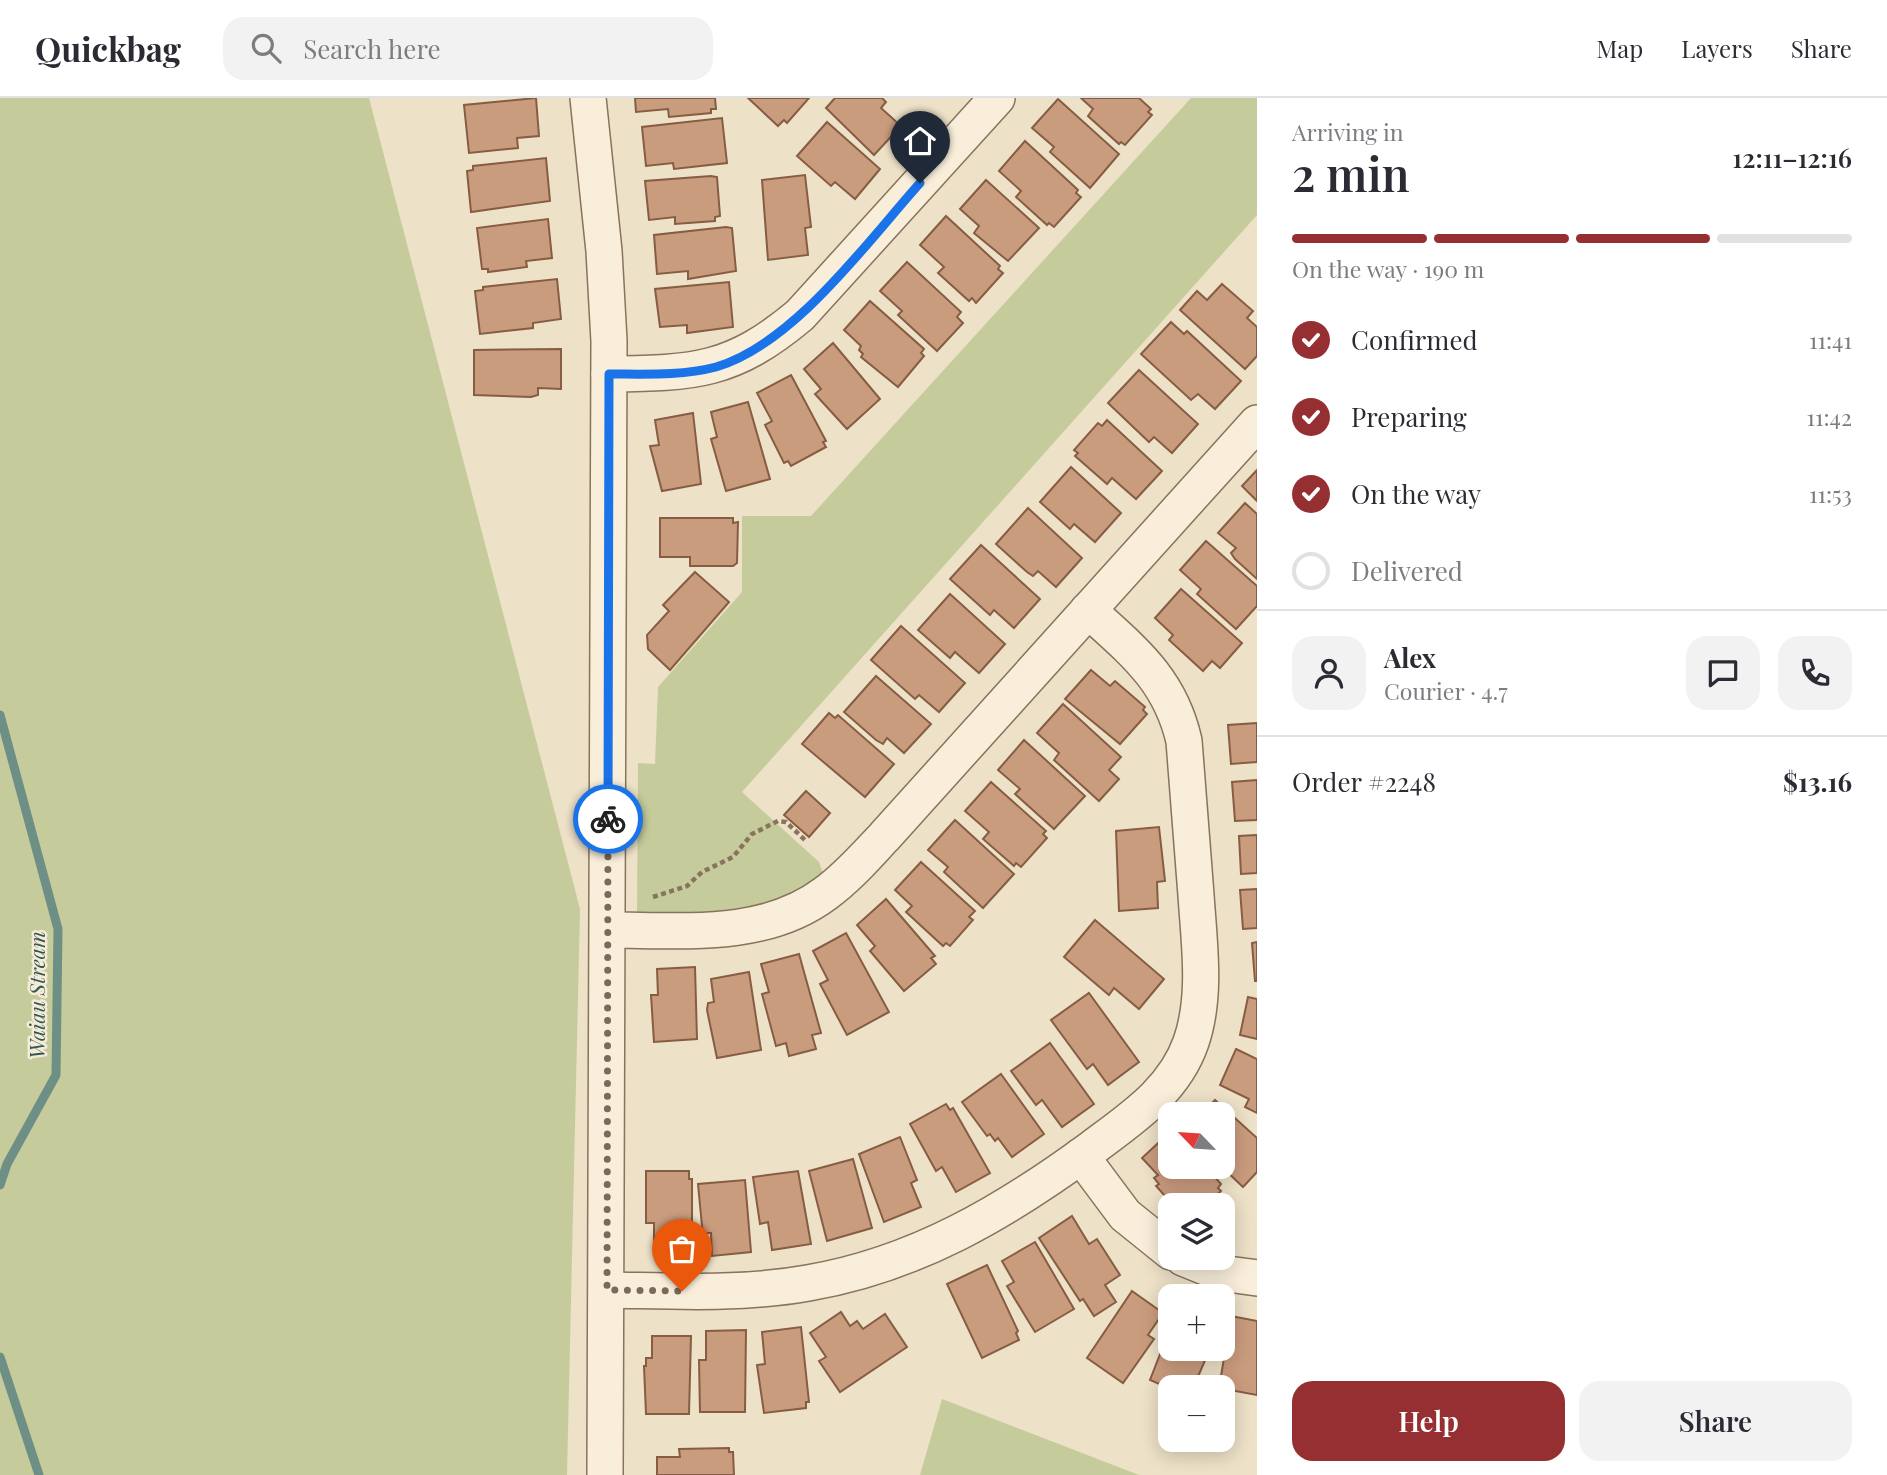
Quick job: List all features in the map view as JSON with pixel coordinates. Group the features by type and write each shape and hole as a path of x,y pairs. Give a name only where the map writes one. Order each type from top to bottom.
{"lane":[{"path":"588,98 604,251 609,374 605,1475"},
{"path":"609,374 666,374 715,367 736,359 775,336 800,315 996,98"},
{"path":"608,930 734,928 765,922 798,910 825,894 884,837 1257,423"},
{"path":"607,1290 727,1292 769,1288 808,1283 896,1261 980,1223 1081,1156 1154,1100 1173,1079 1192,1040 1200,988 1184,741 1178,713 1153,672 1088,610"},
{"path":"1081,1156 1125,1215 1158,1242"},
{"path":"1213,1270 1257,1278"}],"path":[{"path":"644,904 656,896 680,890 702,872 726,862 752,834 778,821 786,822 806,841"}],"green space":[{"path":"0,98 369,98 580,909 567,1475 0,1475"},
{"path":"1191,98 1257,98 1257,215 742,792 819,862 823,873 805,888 784,899 760,906 710,913 637,913 638,763 655,764 658,687 742,592 742,516 811,516"},
{"path":"942,1399 1139,1475 920,1475"}],"building":[{"path":"536,98 539,136 517,138 518,148 469,153 464,105"},
{"path":"635,98 715,98 716,109 711,109 711,113 669,117 668,109 636,112"},
{"path":"748,98 809,98 787,123 784,120 778,126"},
{"path":"835,98 882,98 886,102 881,108 901,126 874,155 826,108"},
{"path":"1081,98 1139,98 1151,109 1148,112 1152,115 1125,145 1121,142 1119,144 1088,116 1093,109"},
{"path":"1058,99 1119,154 1090,188 1050,152 1054,147 1032,128"},
{"path":"722,118 727,163 674,169 673,163 646,166 642,127"},
{"path":"827,122 880,169 855,199 835,182 831,186 797,156"},
{"path":"1025,141 1078,190 1076,193 1081,197 1054,227 1049,223 1047,225 1016,197 1021,191 999,171"},
{"path":"546,158 550,201 471,212 467,171 473,170 473,166"},
{"path":"805,175 811,227 805,228 808,255 768,260 762,180"},
{"path":"717,177 720,216 715,217 715,221 675,224 675,217 649,220 645,181"},
{"path":"986,180 1039,228 1008,261 974,233 979,226 960,209"},
{"path":"946,216 1000,266 998,269 1003,273 976,303 972,298 969,301 938,273 944,267 920,245"},
{"path":"548,219 552,258 526,261 527,267 488,272 488,269 482,269 477,228"},
{"path":"732,228 736,271 688,279 688,271 657,274 654,235"},
{"path":"907,262 961,312 957,317 963,323 937,351 898,315 902,311 880,291"},
{"path":"557,279 561,319 533,323 533,328 480,334 475,291 483,290 483,287"},
{"path":"729,282 733,327 687,333 687,325 660,327 655,289"},
{"path":"1222,284 1253,311 1247,318 1257,327 1257,356 1245,369 1180,310 1197,291 1207,300"},
{"path":"870,301 924,349 921,353 924,356 898,387 861,357 861,346 844,330"},
{"path":"1171,322 1184,334 1187,331 1241,381 1215,409 1198,394 1191,400 1141,354"},
{"path":"833,343 880,399 847,429 815,394 821,389 804,369"},
{"path":"561,349 561,389 538,388 538,395 531,397 474,395 474,350"},
{"path":"1139,370 1198,424 1172,453 1154,437 1149,442 1108,403"},
{"path":"791,375 826,441 823,442 826,447 791,466 788,461 784,463 765,425 772,421 757,393"},
{"path":"748,402 770,479 726,491 711,439 717,437 711,412"},
{"path":"693,413 701,484 662,491 650,446 659,445 655,420"},
{"path":"1107,420 1162,471 1136,499 1112,478 1107,484 1075,456 1078,453 1074,450 1098,423 1102,426"},
{"path":"1071,467 1121,513 1095,542 1074,524 1070,529 1040,502"},
{"path":"1257,470 1257,501 1242,486"},
{"path":"1245,503 1257,514 1257,579 1235,559 1231,553 1236,548 1218,533"},
{"path":"1028,508 1082,558 1056,587 1038,571 1033,576 1027,572 996,544"},
{"path":"660,518 733,518 733,523 738,522 737,563 733,566 690,566 690,557 660,557"},
{"path":"1206,541 1257,586 1257,606 1236,629 1197,594 1201,589 1180,570"},
{"path":"981,545 1040,599 1014,628 994,610 990,615 950,579"},
{"path":"695,572 729,602 670,670 648,649 647,635 669,611 663,605"},
{"path":"1181,589 1242,643 1220,668 1212,661 1203,671 1169,640 1173,635 1155,618"},
{"path":"950,594 1005,644 979,673 955,652 950,658 918,630"},
{"path":"901,626 965,683 939,712 919,695 915,699 871,660"},
{"path":"1091,670 1110,686 1115,681 1145,707 1143,710 1147,714 1120,744 1065,699"},
{"path":"876,676 931,724 904,753 887,738 883,744 876,740 844,712"},
{"path":"1063,704 1121,757 1109,770 1119,779 1099,801 1054,760 1059,753 1037,733"},
{"path":"829,713 835,718 838,715 894,764 865,797 802,744"},
{"path":"1257,723 1257,762 1231,764 1228,725"},
{"path":"1024,740 1085,796 1054,829 1015,794 1020,789 998,770"},
{"path":"1257,780 1257,820 1235,821 1232,782"},
{"path":"991,782 1046,831 1043,834 1047,838 1021,867 1016,863 1014,866 983,839 989,832 965,811"},
{"path":"806,791 830,813 809,837 784,815"},
{"path":"955,820 1014,874 983,908 944,872 948,867 928,850"},
{"path":"1159,827 1165,881 1157,882 1158,908 1119,911 1116,831"},
{"path":"1257,835 1257,873 1241,874 1239,836"},
{"path":"921,862 975,911 969,917 973,920 950,946 946,943 943,946 906,912 912,906 895,890"},
{"path":"1257,889 1257,928 1243,929 1240,890"},
{"path":"886,899 935,956 931,958 936,964 904,991 870,951 875,946 857,925"},
{"path":"1095,920 1164,979 1139,1009 1114,988 1109,995 1064,957"},
{"path":"846,933 889,1012 847,1035 820,984 828,980 813,951"},
{"path":"1257,942 1257,981 1255,981 1252,943"},
{"path":"799,954 821,1033 812,1035 816,1049 789,1056 786,1043 776,1046 762,994 769,992 761,964"},
{"path":"695,967 697,1039 654,1042 651,995 658,995 657,969"},
{"path":"749,972 761,1050 717,1058 707,1010 708,1003 714,1002 711,979"},
{"path":"1089,993 1139,1062 1108,1085 1093,1064 1087,1069 1051,1020"},
{"path":"1248,997 1257,999 1257,1039 1240,1035"},
{"path":"1050,1043 1094,1104 1062,1127 1042,1100 1036,1105 1011,1071"},
{"path":"1236,1049 1257,1059 1257,1113 1245,1107 1249,1099 1220,1085"},
{"path":"1001,1074 1044,1134 1012,1157 998,1138 995,1141 990,1134 987,1136 962,1102"},
{"path":"946,1104 950,1110 953,1108 990,1173 956,1192 942,1167 936,1171 910,1124"},
{"path":"1236,1119 1257,1138 1257,1172 1243,1187 1236,1180"},
{"path":"900,1137 917,1180 911,1183 921,1207 884,1222 859,1154"},
{"path":"1158,1143 1158,1175 1142,1158"},
{"path":"853,1159 872,1228 827,1241 809,1171"},
{"path":"646,1171 689,1171 689,1179 692,1179 692,1250 654,1251 654,1223 646,1223"},
{"path":"798,1171 811,1244 772,1250 768,1222 760,1224 753,1177"},
{"path":"1158,1175 1158,1180 1217,1180 1221,1184 1218,1188 1221,1191 1162,1193 1156,1186 1159,1184 1154,1178"},
{"path":"745,1180 751,1252 712,1256 711,1233 704,1233 702,1226 698,1184"},
{"path":"1072,1216 1089,1244 1097,1239 1120,1275 1105,1285 1116,1302 1094,1316 1083,1299 1080,1301 1039,1238"},
{"path":"1035,1242 1074,1309 1035,1332 1007,1286 1014,1282 1002,1261"},
{"path":"987,1265 1018,1331 1016,1333 1019,1340 982,1358 947,1284"},
{"path":"1132,1291 1158,1309 1158,1320 1148,1335 1154,1339 1123,1383 1087,1358"},
{"path":"841,1312 850,1326 857,1321 863,1329 885,1314 907,1347 840,1392 819,1361 826,1357 810,1333"},
{"path":"1235,1317 1257,1321 1257,1395 1235,1391 1235,1375 1221,1375 1224,1361 1235,1361"},
{"path":"801,1327 809,1402 806,1402 806,1408 764,1413 757,1365 765,1364 762,1332"},
{"path":"746,1330 745,1412 700,1412 699,1360 706,1360 706,1331"},
{"path":"652,1336 691,1336 689,1414 646,1414 644,1366 646,1358 652,1358"},
{"path":"1158,1359 1205,1361 1199,1375 1158,1375 1158,1383 1150,1380"},
{"path":"729,1448 729,1452 733,1452 734,1475 657,1475 657,1457 680,1457 679,1449"}],"waterway":[{"name":"Waiau Stream","path":"0,715 58,929 56,1075 7,1164 0,1185"},
{"name":"Waiau Stream","path":"0,1357 39,1475"}],"way so far":[{"path":"608,819 607,1290 682,1291"}],"route":[{"path":"608,819 609,374 666,374 715,367 756,348 800,315 920,183"}]}
